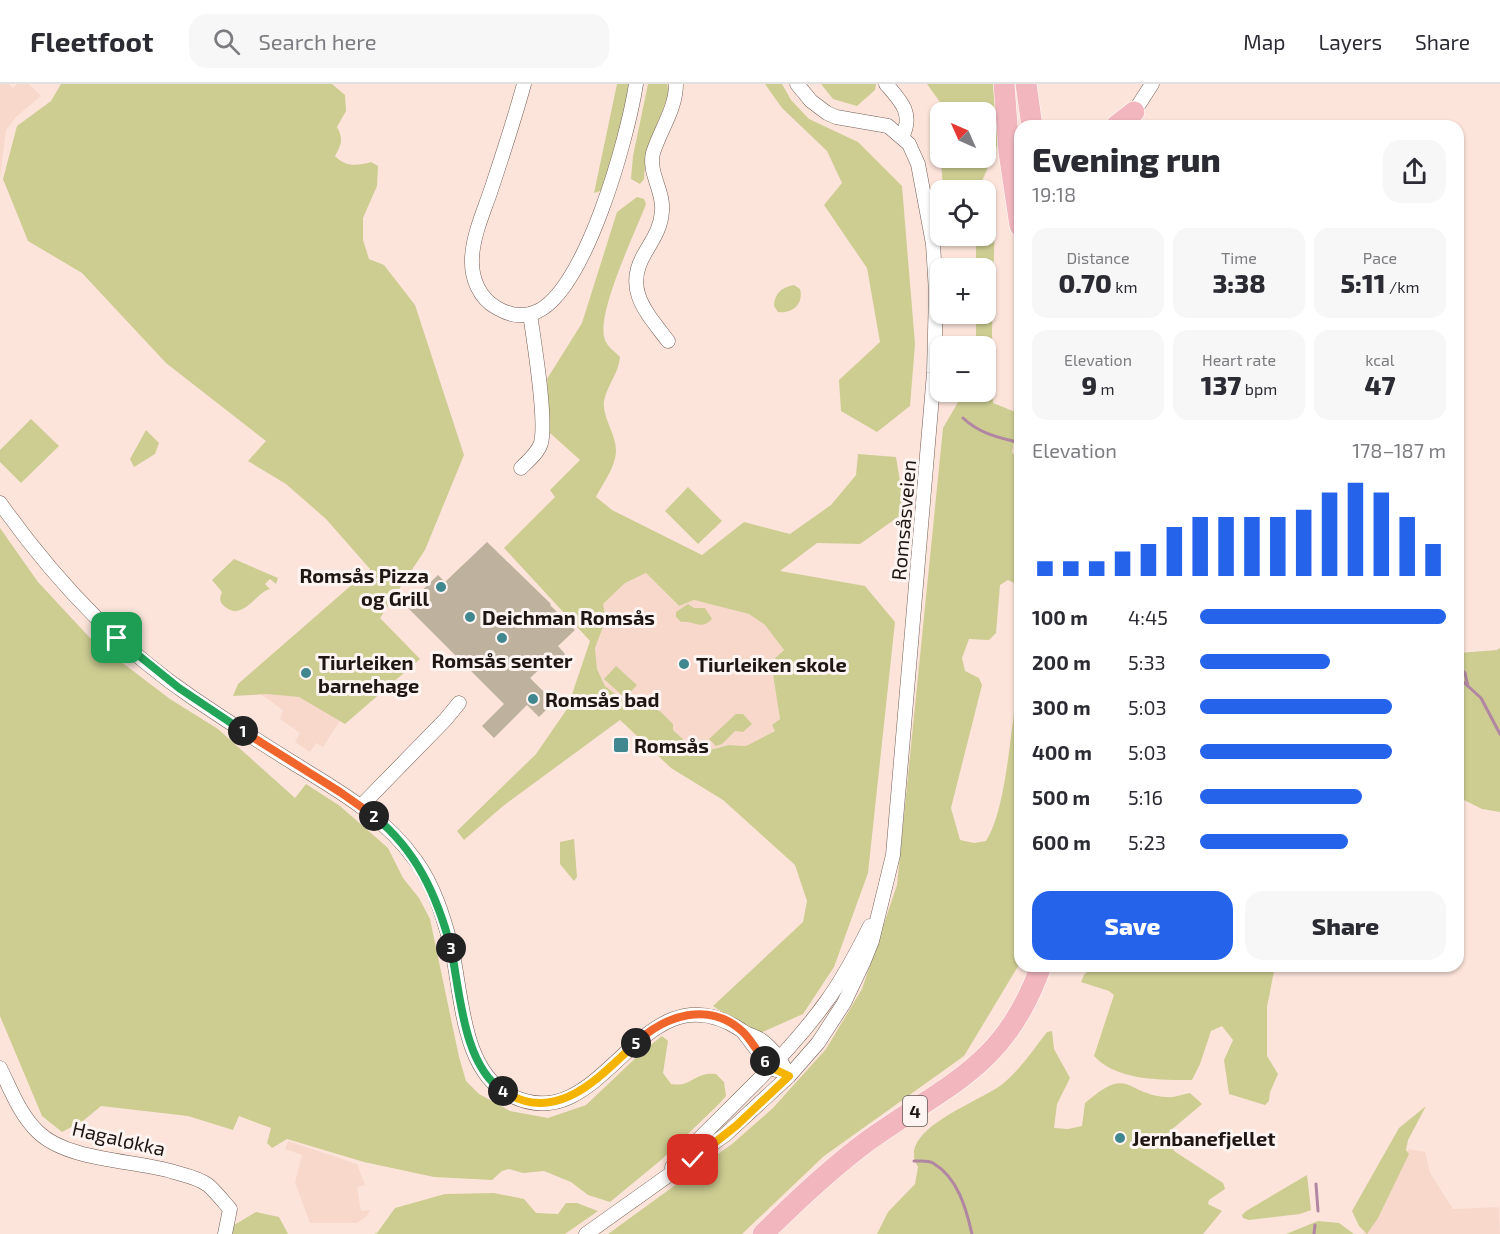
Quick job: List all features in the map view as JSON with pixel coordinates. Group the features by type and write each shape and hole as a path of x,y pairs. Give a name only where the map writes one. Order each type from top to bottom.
{"highway":[{"path":"1004,84 1014,186"},
{"path":"1016,84 1020,120"},
{"path":"1026,84 1031,120"},
{"name":"4","path":"763,1234 843,1160 962,1079 982,1062 1007,1033 1022,1010 1038,972"}],"street":[{"path":"524,84 472,255 472,268 479,290 493,306 511,314 530,314 549,303 563,286 594,228 617,168 636,84"},
{"path":"668,341 642,303 634,283 638,264 660,226 662,199 652,159 674,101 676,84"},
{"path":"797,84 811,101 827,113 842,119 888,126 902,136 908,124 908,118 901,100 886,84"},
{"path":"1132,119 1152,84"},
{"name":"Romsåsveien","path":"586,1234 660,1179 709,1148 752,1112 789,1076 821,1038 844,1003 872,941 897,831 935,346 936,291 930,225 918,164 914,153 902,136"},
{"path":"521,468 535,453 542,436 530,314"},
{"path":"0,503 55,576 122,642 192,698 361,806 396,837 415,860 431,887 451,948 473,1052 487,1077 508,1095 534,1102 565,1099 592,1083 658,1025 685,1015 703,1014 718,1017 762,1041 774,1062 789,1076"},
{"path":"361,806 459,703"},
{"name":"Romsåsveien","path":"660,1179 774,1062 828,999 878,910"},
{"name":"Hagaløkka","path":"0,1068 29,1122 39,1134 80,1153 152,1165 187,1175 207,1184 230,1209 225,1234"}],"shaded area":[{"path":"0,84 9,84 13,88 17,84 29,84 41,96 16,117 6,130 0,177"},
{"name":"Tiurleiken skole","path":"646,573 678,606 694,600 749,614 765,625 784,650 771,662 780,719 773,725 775,731 746,746 729,745 698,753 673,730 660,711 632,707 605,686 597,669 595,648 606,619 603,604 625,583"},
{"path":"249,686 348,708 323,747 316,743 310,752 295,742 300,733 280,719 283,710"},
{"path":"288,1141 357,1164 365,1185 357,1187 361,1211 370,1210 367,1216 357,1223 310,1223 295,1182 302,1155 285,1149"},
{"path":"1409,1149 1425,1152 1430,1173 1453,1209 1499,1207 1500,1234 1363,1234"}],"green space":[{"path":"61,84 332,84 345,95 346,111 337,127 341,142 335,156 347,164 371,162 378,166 377,186 363,218 363,240 369,259 384,265 415,305 464,455 425,550 380,618 420,659 345,724 299,697 267,694 233,696 238,684 370,569 326,519 286,484 248,461 266,441 166,363 82,273 28,241 3,179 17,126 51,101"},
{"path":"617,84 630,84 607,189 594,193"},
{"path":"648,84 667,84 669,93 646,155 644,179 640,184 631,179 633,156"},
{"path":"765,84 782,84 791,100 809,119 858,142 902,186 915,344 910,406 877,432 841,411 839,380 880,342 867,268 824,205 842,183 827,151 782,108"},
{"path":"821,84 876,84 875,90 857,106 833,99"},
{"path":"927,84 999,84 1003,133 996,149 996,102 940,102"},
{"path":"942,168 988,168 982,180 942,180"},
{"path":"637,197 644,199 646,204 611,293 603,328 609,347 620,357 618,368 604,401 605,413 614,438 615,456 612,469 596,497 612,510 702,555 744,522 790,534 831,505 856,475 858,454 896,457 905,512 860,544 817,543 780,571 865,586 895,622 868,873 834,967 803,1014 756,1035 713,1006 803,922 807,901 795,865 723,800 671,768 620,720 503,806 464,840 457,831 536,754 567,709 590,641 504,548 555,497 550,490 580,460 550,433 547,379 582,323 617,212","holes":["646,573 679,606 694,600 749,614 765,625 784,650 771,662 780,719 772,725 775,731 746,746 729,745 698,753 673,730 673,724 660,711 632,707 605,686 597,669 595,648 606,619 603,604 625,583"]},
{"path":"976,246 994,246 994,258 976,258"},
{"path":"794,285 800,289 801,294 796,307 792,310 778,312 774,306 777,295 782,289"},
{"path":"976,324 992,324 992,336 976,336"},
{"path":"958,402 993,402 1014,411 1012,452 1014,455 1014,583 1008,580 1000,585 996,633 989,640 969,639 962,658 965,671 979,678 982,685 951,808 960,840 974,843 986,841 992,829 1001,797 1014,714 1015,972 964,1056 824,1156 742,1234 608,1234 732,1144 773,1108 826,1049 862,989 897,885 943,428"},
{"path":"31,419 59,446 21,483 0,462 0,450"},
{"path":"146,430 159,443 155,454 134,467 130,459"},
{"path":"688,487 722,521 698,544 665,511"},
{"path":"0,528 38,582 91,639 170,699 218,729 295,798 306,784 340,806 388,848 403,878 419,898 430,919 459,1057 466,1081 479,1094 510,1111 548,1118 586,1105 662,1036 668,1041 663,1073 671,1084 684,1084 703,1075 716,1074 724,1082 726,1096 661,1160 610,1202 588,1195 571,1182 544,1171 523,1173 509,1169 502,1171 492,1180 434,1177 364,1162 287,1139 272,1148 267,1143 271,1128 239,1116 233,1130 188,1116 101,1106 83,1121 62,1132 42,1116 0,1016"},
{"path":"234,559 278,578 276,584 270,579 265,584 270,589 243,609 236,611 230,610 222,603 220,599 222,592 212,580"},
{"path":"688,604 694,608 705,608 712,619 701,625 681,622 676,617 676,612"},
{"path":"1500,648 1500,812 1482,809 1464,800 1464,653"},
{"path":"616,666 637,685 625,698 604,679"},
{"path":"736,714 743,714 752,724 743,732 735,731 722,744 716,746 709,739"},
{"path":"574,839 577,877 574,881 560,864 560,842"},
{"path":"1087,972 1274,972 1267,1007 1267,1056 1278,1074 1270,1092 1269,1101 1265,1105 1229,1094 1224,1060 1233,1040 1222,1026 1211,1031 1192,1080 1167,1080 1127,1075 1104,1064 1094,1056 1114,995 1109,991 1081,982"},
{"path":"1052,1031 1054,1049 1070,1078 1057,1104 1054,1128 1068,1129 1082,1126 1085,1103 1100,1091 1119,1083 1153,1095 1167,1097 1190,1093 1202,1104 1170,1131 1174,1151 1223,1183 1225,1189 1209,1200 1208,1204 1222,1211 1203,1234 877,1234 888,1212 915,1184 918,1167 914,1153 919,1140 929,1128 1005,1082 1022,1065 1047,1032"},
{"path":"1426,1106 1408,1140 1406,1150 1409,1154 1378,1218 1367,1234 1359,1226 1352,1211 1399,1128"},
{"path":"1307,1175 1311,1210 1300,1214 1249,1220 1243,1218 1242,1215 1246,1211"},
{"path":"494,1193 524,1199 536,1213 558,1214 566,1203 577,1203 598,1211 565,1234 374,1234 395,1208 445,1194"},
{"path":"256,1212 279,1217 288,1234 232,1234 234,1225"},
{"path":"1318,1221 1339,1223 1354,1234 1286,1234"}],"building":[{"name":"Romsås senter","path":"487,542 575,630 558,646 565,654 550,669 544,665 530,678 554,702 539,717 527,705 494,738 482,726 504,704 406,606 438,575 445,582"}],"waterway":[{"path":"963,418 983,431 1014,441"},
{"path":"1464,672 1468,686"},
{"path":"1464,682 1481,698 1500,734"},
{"path":"914,1161 931,1162 949,1177 960,1194 972,1234"},
{"path":"1316,1184 1318,1211"},
{"path":"1314,1234 1315,1225"}],"place":[{"name":"Romsås Pizza og Grill","path":"441,587"},
{"name":"Deichman Romsås","path":"470,617"},
{"name":"Romsås senter","path":"502,638"},
{"name":"Tiurleiken skole","path":"684,664"},
{"name":"Tiurleiken barnehage","path":"306,673"},
{"name":"Romsås bad","path":"533,699"},
{"name":"Romsås","path":"621,745"},
{"name":"Jernbanefjellet","path":"1120,1138"}],"route":[{"path":"117,638 192,698 361,806 396,837 423,872 442,914 473,1052 487,1077 508,1095 545,1103 577,1094 608,1070 658,1025 685,1015 703,1014 718,1017 744,1032 770,1067 789,1076 752,1112 693,1160"}]}
